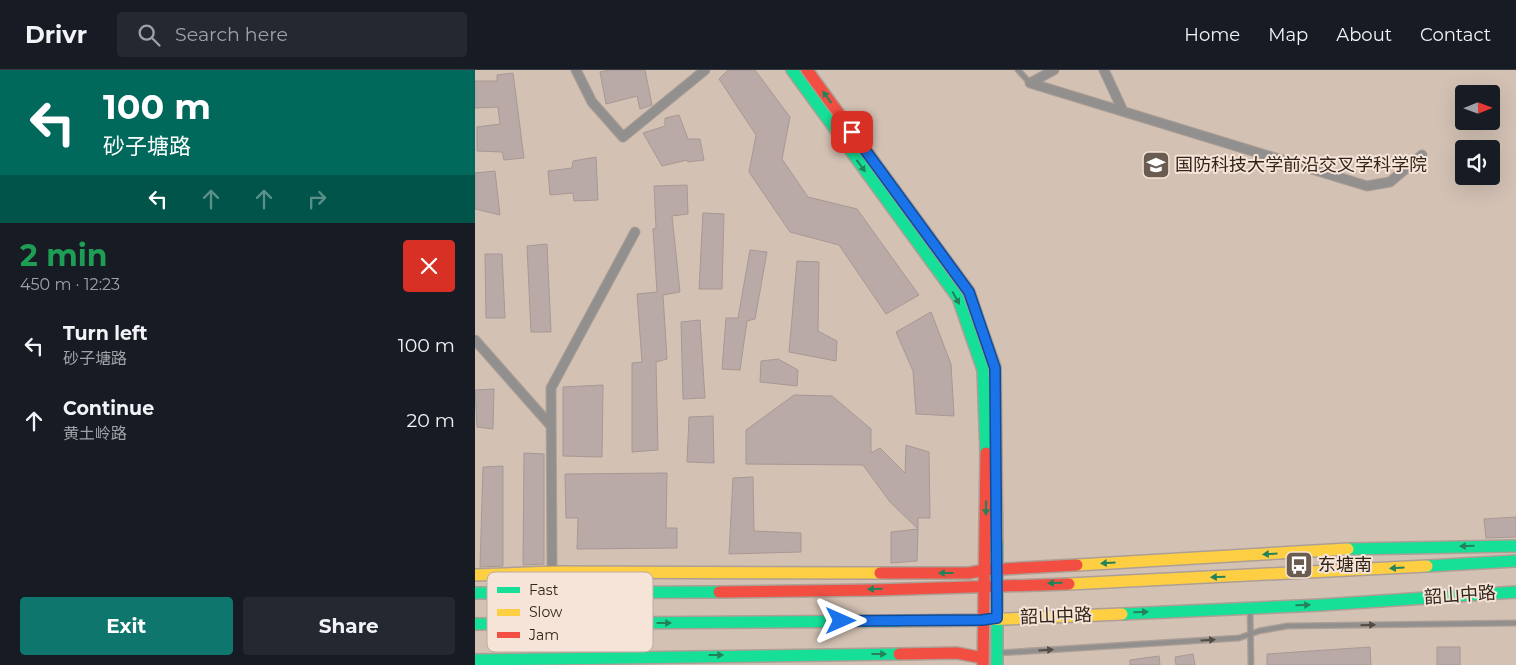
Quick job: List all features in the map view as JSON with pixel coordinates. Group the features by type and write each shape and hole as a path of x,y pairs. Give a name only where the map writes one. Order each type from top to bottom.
{"street":[{"path":"576,70 592,102 623,137 705,70"},
{"path":"475,660 957,652 983,661 982,620 985,587 986,444 983,370 957,298 792,70"},
{"path":"807,70 969,292 995,368 997,665"},
{"path":"1030,83 1054,70"},
{"path":"1104,70 1123,111"},
{"path":"1030,83 1367,186 1391,182 1422,155"},
{"path":"552,572 551,388 635,232"},
{"path":"475,340 551,426"},
{"path":"653,572 969,573 985,570 1369,548 1516,546"},
{"name":"韶山中路","path":"653,592 785,592 985,587 1307,573 1516,561"},
{"name":"韶山中路","path":"653,623 982,620 1250,608 1516,592"}],"lane":[{"path":"1018,70 1030,83"},
{"path":"1250,608 1251,665"},
{"path":"997,653 1239,638 1287,626 1516,623"}],"building":[{"path":"609,70 645,70 652,105 640,109 637,96 606,104 600,72"},
{"path":"728,70 755,70 790,117 782,159 808,197 857,209 919,295 886,314 839,245 790,232 749,172 756,135 719,79"},
{"path":"513,73 524,158 504,160 502,152 477,151 477,127 500,124 498,107 475,108 475,81 497,81 497,75"},
{"path":"679,115 688,139 700,139 704,160 688,162 687,160 662,166 643,133 665,126 665,118"},
{"path":"596,157 598,200 574,201 573,193 550,195 548,171 572,168 573,161"},
{"path":"495,171 500,215 475,209 475,173"},
{"path":"687,185 688,214 672,216 680,292 663,295 667,359 656,362 658,450 632,452 632,363 642,362 637,294 657,292 653,229 656,228 654,186"},
{"path":"703,213 724,214 722,289 699,289"},
{"path":"547,244 551,332 531,332 527,246"},
{"path":"750,250 767,252 755,319 747,321 740,370 722,369 726,318 738,318"},
{"path":"485,254 502,254 505,318 486,318"},
{"path":"797,261 819,262 818,331 837,341 836,361 789,352"},
{"path":"931,312 951,364 954,416 916,414 913,371 896,332"},
{"path":"700,320 705,398 683,399 681,322"},
{"path":"778,359 798,370 797,386 760,382 761,361"},
{"path":"603,385 602,457 563,456 563,387"},
{"path":"494,389 493,429 477,427 475,390"},
{"path":"794,395 832,396 871,429 871,453 880,448 905,473 906,445 929,452 930,518 918,518 918,529 890,502 863,465 746,464 746,430"},
{"path":"713,416 714,463 687,462 689,417"},
{"path":"524,453 544,454 544,564 523,565"},
{"path":"503,466 503,566 480,567 483,467"},
{"path":"667,473 666,528 677,528 677,548 577,549 578,518 566,518 565,474"},
{"path":"753,477 754,531 801,533 801,552 729,554 733,478"},
{"path":"1516,517 1516,537 1486,538 1484,519"},
{"path":"918,529 917,561 891,563 891,532"},
{"path":"1370,647 1371,665 1267,665 1267,654"},
{"path":"1437,647 1460,647 1460,665 1437,665"},
{"path":"1193,654 1195,665 1176,665 1175,657"},
{"path":"1159,656 1160,665 1130,665 1130,660"}],"traffic: fast":[{"path":"792,70 958,298 983,370 986,453"},
{"path":"997,541 997,665"},
{"path":"1348,549 1516,546"},
{"path":"1427,566 1516,561"},
{"path":"653,592 719,592"},
{"path":"1122,614 1321,605 1516,592"},
{"path":"475,593 487,593"},
{"path":"653,623 902,621"},
{"path":"475,624 487,624"},
{"path":"475,660 899,654"}],"traffic: slow":[{"path":"976,313 995,367 997,541"},
{"path":"1077,565 1348,549"},
{"path":"1069,584 1427,566"},
{"path":"653,572 880,573"},
{"path":"475,575 487,575"},
{"path":"902,621 982,620 1122,614"}],"traffic: jam":[{"path":"807,70 969,292 976,313"},
{"path":"983,665 986,453"},
{"path":"880,573 969,573 985,570 1077,565"},
{"path":"719,592 875,590 1069,584"},
{"path":"899,654 957,653 983,658"}],"place":[{"name":"国防科技大学前沿交叉学科学院","path":"1156,165"},
{"name":"东塘南","path":"1299,565"}],"route":[{"path":"841,621 982,620 997,618 995,368 969,292 852,132"}]}
